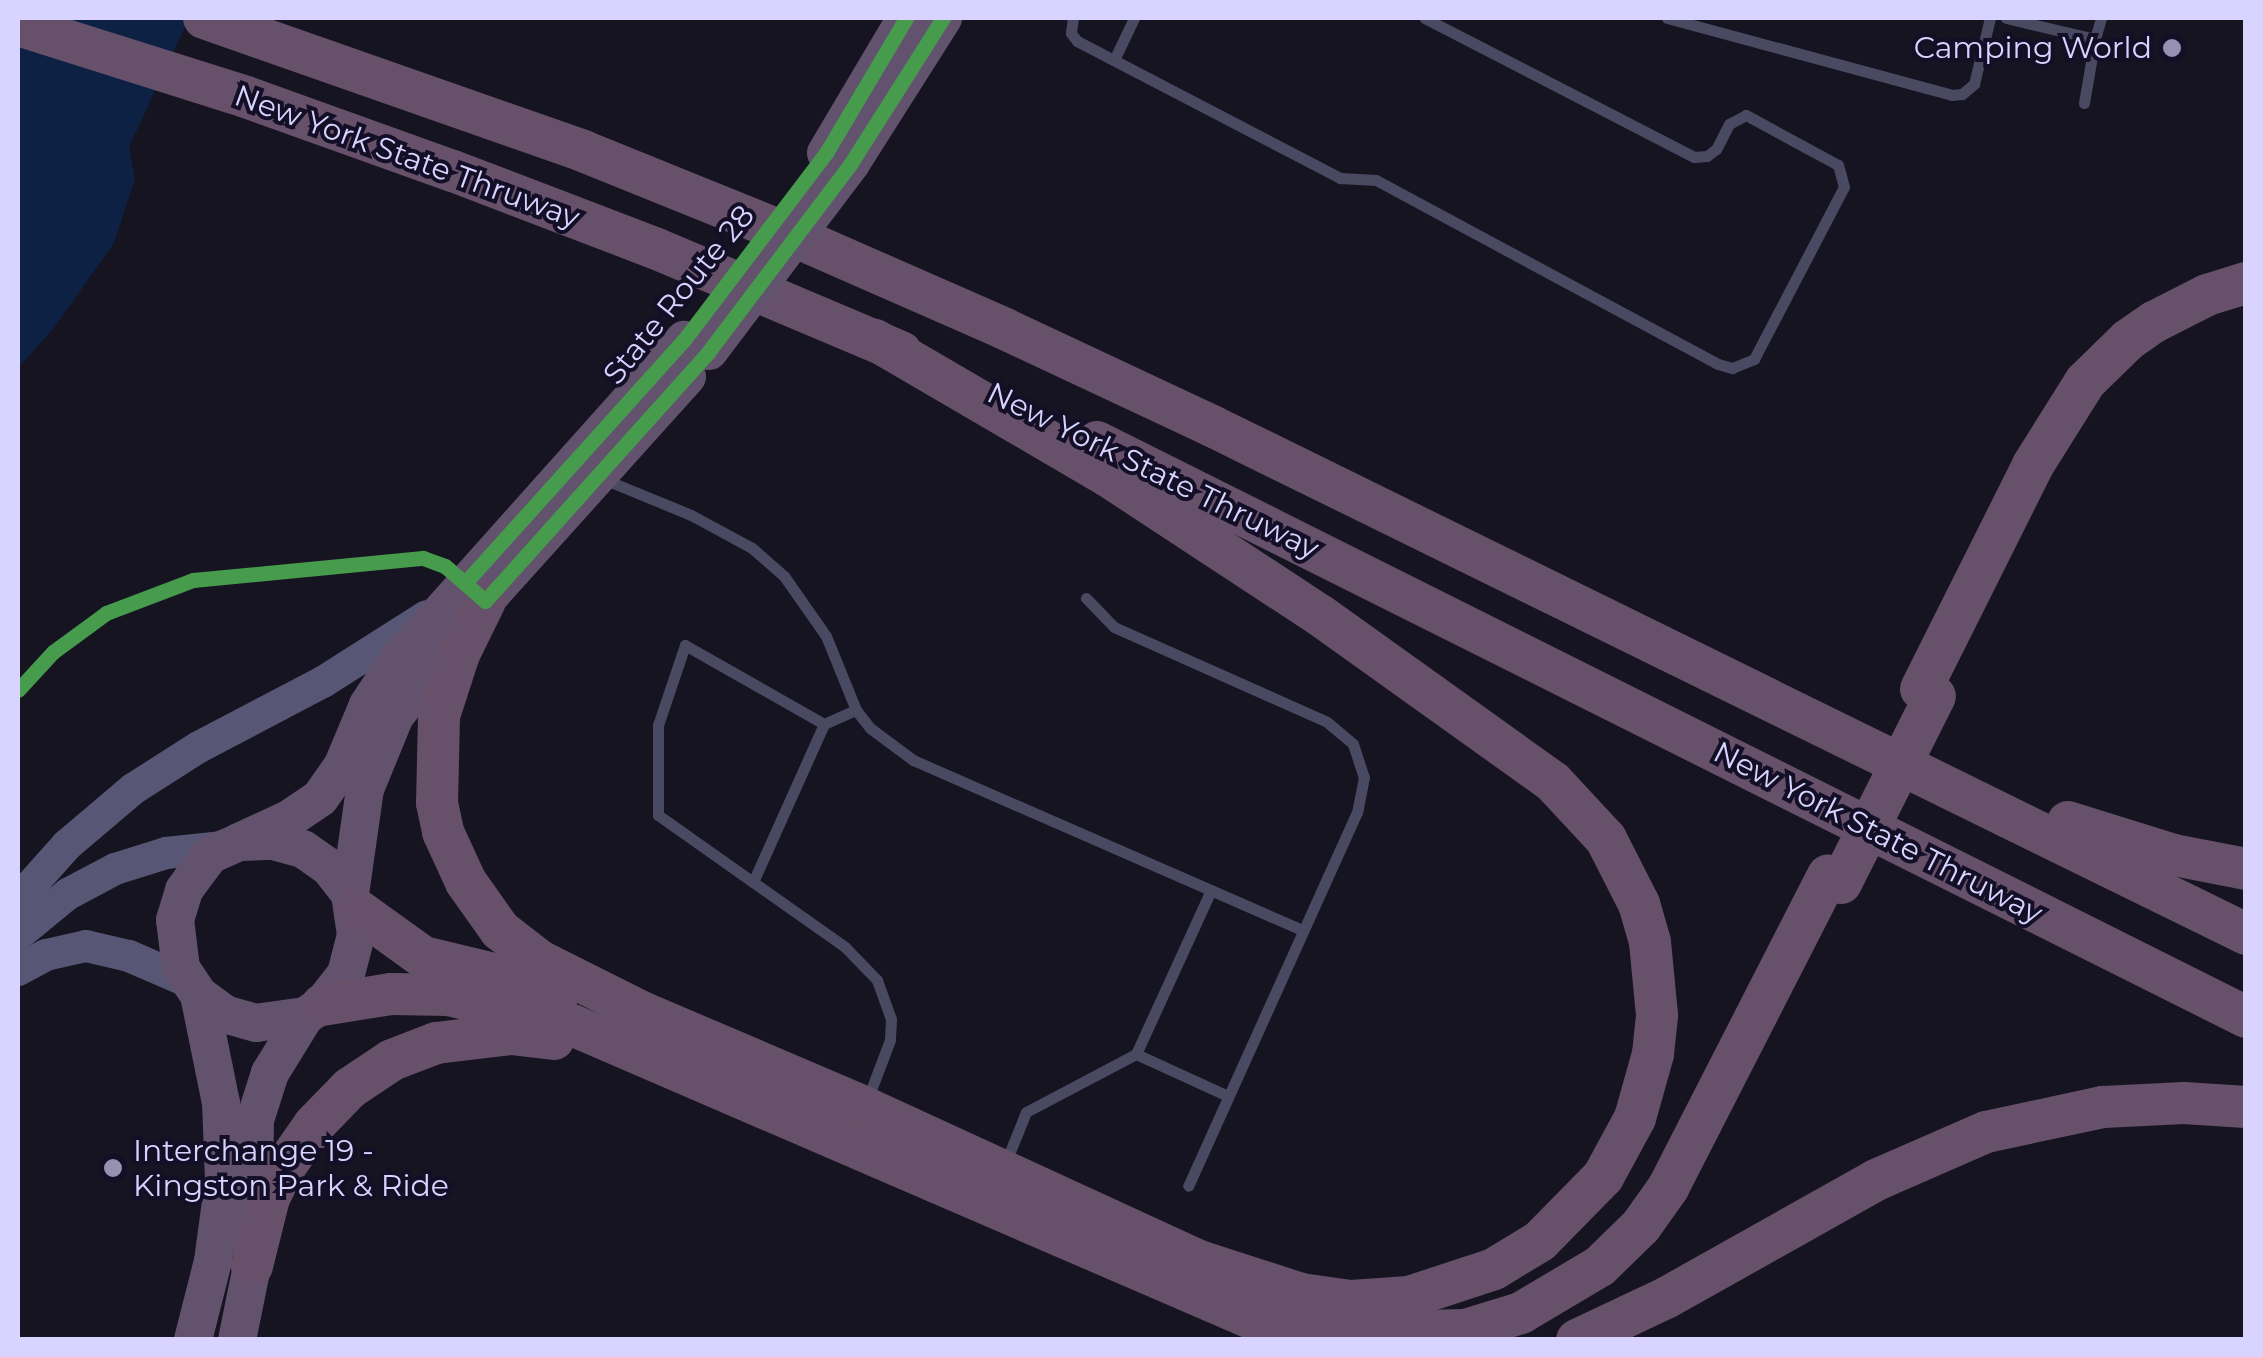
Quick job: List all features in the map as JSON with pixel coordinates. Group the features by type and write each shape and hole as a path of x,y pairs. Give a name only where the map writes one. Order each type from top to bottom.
{"highway":[{"name":"New York State Thruway","path":"204,18 583,151 901,282 1214,426 2246,934"},
{"name":"State Route 28","path":"839,158 906,18"},
{"name":"State Route 28","path":"230,844 289,818 320,798 342,767 382,683 598,477 944,18"},
{"name":"New York State Thruway","path":"18,25 246,98 572,216 875,340 1185,484 2246,1017"},
{"path":"1928,693 2033,465 2085,382 2128,340 2154,322 2207,295 2246,284"},
{"path":"466,602 454,668 439,716 435,775 443,832 466,882 500,930 540,961 644,1014 864,1107 1213,1267 1256,1293 1318,1318 1403,1335 1494,1323 1572,1286 1623,1245 1668,1188 1834,879 1928,693 2062,445 2098,392 2162,335 2246,300"},
{"path":"875,340 1231,555 1521,758 1581,809 1606,839 1639,904 1656,977 1657,1015 1647,1084 1612,1164 1562,1223 1494,1270 1409,1297 1330,1299 1213,1267"},
{"name":"State Route 28","path":"352,901 366,789 384,738 466,602 697,346"},
{"path":"1818,724 2094,831 2174,855 2246,869"},
{"path":"197,1331 221,1220 224,1140 213,1049 174,936 178,905 202,864 230,844 274,841 303,849 329,867 352,901 423,957 494,972 644,1014"},
{"path":"1502,1340 1557,1317 1586,1298 1638,1253 1664,1223 1703,1157 1834,879"},
{"path":"252,1266 255,1120 270,1073 352,962 352,901"},
{"path":"194,988 225,1014 256,1023 391,994 481,1000 572,1025 703,1078 1300,1338"},
{"path":"237,1340 269,1198 296,1148 350,1088 413,1051 460,1038 534,1036 703,1078"},
{"path":"1576,1340 1666,1298 1876,1180 1986,1132 2102,1107 2184,1103 2246,1107"}],"main road":[{"path":"18,900 78,835 144,781 466,602"},
{"path":"18,934 68,894 115,869 166,853 230,844"},
{"path":"18,970 46,955 86,946 129,956 194,988"}],"lane":[{"path":"1073,18 1071,33 1076,41 1340,178 1376,180 1718,364 1732,368 1754,359 1844,186 1838,165 1746,115 1729,124 1716,149 1706,156 1694,157 1425,18"},
{"path":"1114,60 1134,18"},
{"path":"1667,18 1952,94 1962,94 1974,84 1990,18"},
{"path":"2012,18 2095,39"},
{"path":"2084,103 2101,18"},
{"path":"598,477 691,515 752,548 784,576 826,636 856,710 870,728 913,760 1303,930"},
{"path":"1086,598 1114,627 1327,722 1353,744 1364,777 1363,795 1188,1186"},
{"path":"824,724 684,645 658,725 658,815 846,948 878,980 891,1018 890,1040 864,1107"},
{"path":"753,882 824,724 856,710"},
{"path":"1002,1171 1026,1112 1136,1054 1211,890"},
{"path":"1136,1054 1228,1096"}],"water":[{"path":"33,18 189,18 129,147 135,179 114,243 54,328 18,368 18,54"}],"cycle path":[{"path":"465,583 684,340 826,153 906,18"},
{"path":"18,690 53,652 106,613 193,580 423,558 445,566 485,601 709,351 851,163 943,18"}],"place":[{"name":"Camping World","path":"2172,48"},
{"name":"Interchange 19 - Kingston Park & Ride","path":"113,1168"}]}
